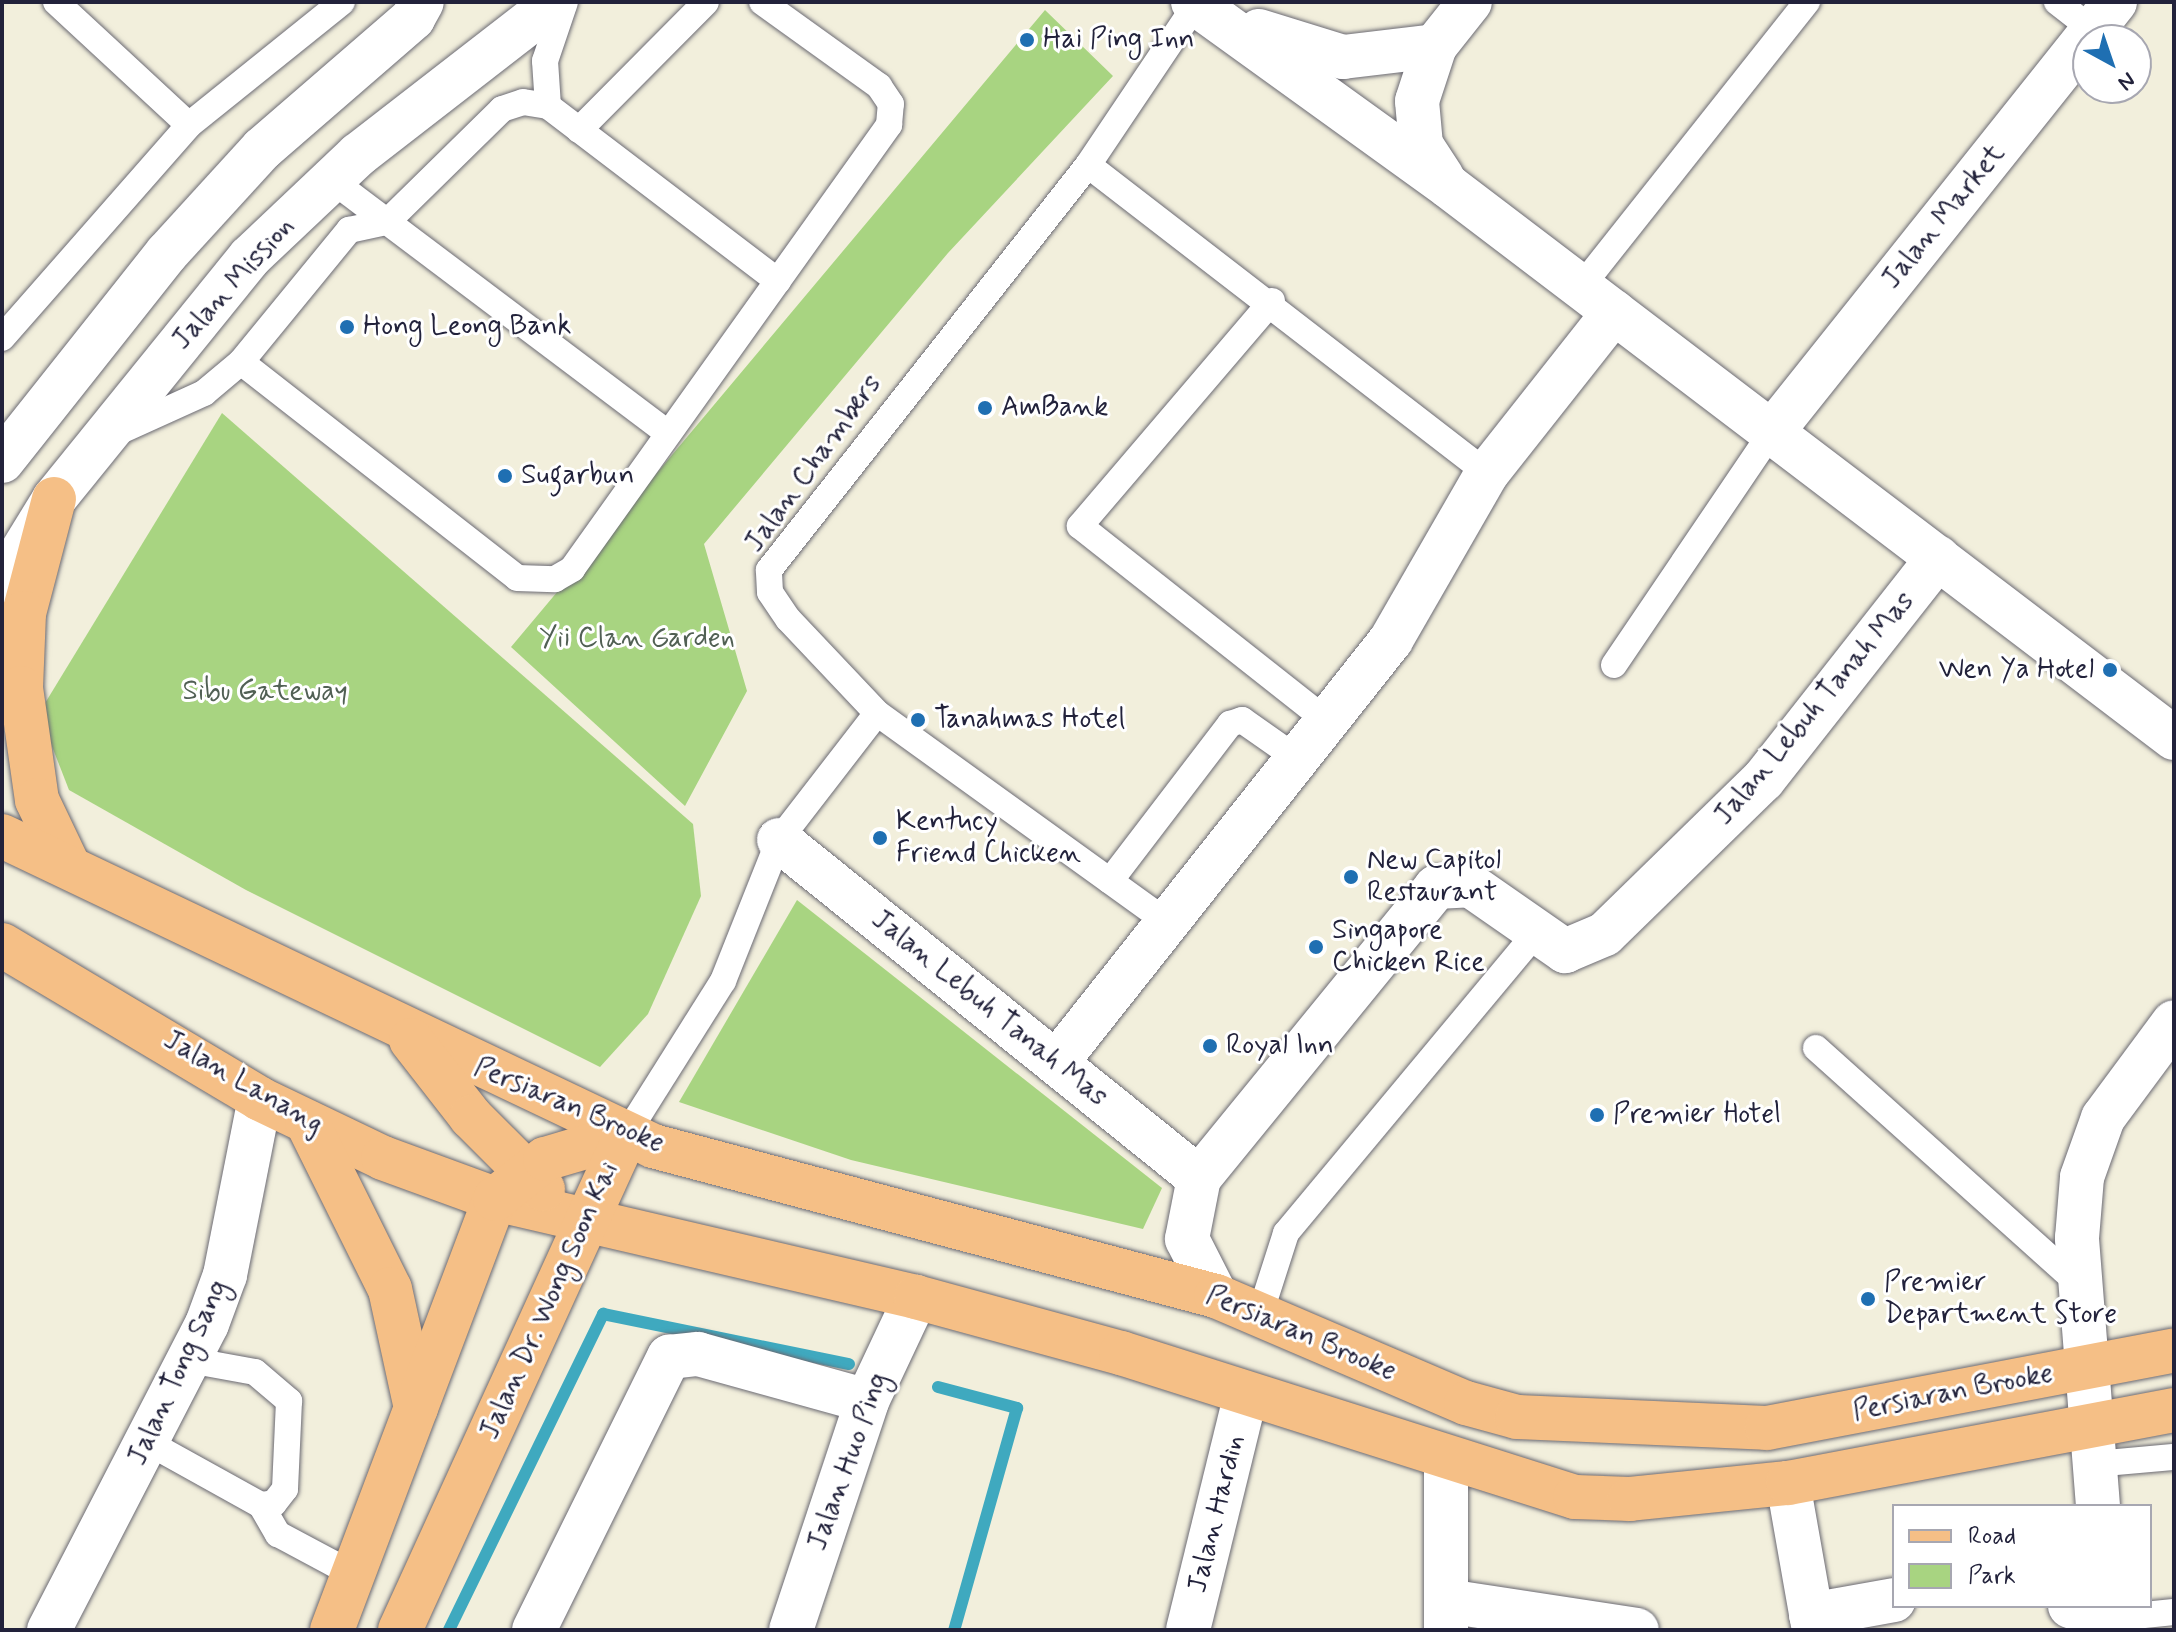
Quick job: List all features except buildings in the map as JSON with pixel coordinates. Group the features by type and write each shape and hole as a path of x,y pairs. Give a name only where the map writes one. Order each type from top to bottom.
{"main road":[{"path":"54,499 24,613 21,688 37,800 67,863"},
{"path":"2,836 67,863 407,1035 508,1185 583,1224 916,1297 1121,1353 1245,1398 1575,1497 1630,1499 1788,1483 2093,1478 2174,1410"},
{"name":"Jalan Lanang","path":"2,945 260,1099 307,1122 508,1185"},
{"name":"Persiaran Brooke","path":"407,1035 626,1135 1216,1296 1261,1311 1466,1403 1573,1423 1767,1428 2174,1350"},
{"path":"307,1122 390,1289 416,1408"},
{"name":"Jalan Dr. Wong Soon Kai","path":"508,1185 626,1135"},
{"name":"Jalan Dr. Wong Soon Kai","path":"400,1630 626,1135"},
{"path":"332,1630 416,1408 508,1185"}],"street":[{"path":"2,461 178,241 262,149 413,18 422,2"},
{"name":"Jalan Mission","path":"2,584 54,499 250,257 333,181 555,2"},
{"path":"1448,186 1421,145 1415,117 1435,46 1470,2"},
{"path":"1204,9 1343,57 1381,58 1435,46"},
{"path":"1204,9 1448,186 2174,738"},
{"name":"Jalan Market","path":"1772,432 2104,16"},
{"path":"1056,1063 1391,640 1487,473 1598,299"},
{"name":"Jalan Lebuh Tanah Mas","path":"1216,1296 1187,1239 1199,1178 1436,887 1470,885 1535,934 1580,950 1645,900 1763,780 1938,558"},
{"name":"Jalan Lebuh Tanah Mas","path":"779,840 1199,1178"},
{"path":"2093,1478 2089,1368 2081,1286 2082,1177 2098,1133 2174,1022"},
{"name":"Jalan Tong Sang","path":"49,1630 149,1443 225,1275 260,1099"},
{"name":"Jalan Huo Ping","path":"791,1630 867,1401 916,1297"},
{"path":"534,1630 669,1357 698,1354 867,1401"},
{"name":"Jalan Hardin","path":"1188,1630 1245,1398"},
{"path":"1446,1459 1447,1616 1637,1630"},
{"path":"1788,1483 1812,1623 1892,1601"}],"lane":[{"path":"56,2 189,125"},
{"path":"2,338 189,125 342,2"},
{"path":"548,106 545,61 565,2"},
{"path":"579,130 706,2"},
{"path":"241,362 532,583 572,569 889,125 891,104 879,86 762,2"},
{"path":"1598,299 1807,2"},
{"path":"2057,2 2104,16"},
{"name":"Jalan Chambers","path":"1167,922 877,713 788,619 770,592 769,570 1088,165 1204,9"},
{"path":"101,439 204,393 241,362 349,230 387,222 502,109 548,106 778,281"},
{"path":"1088,165 1272,301 1487,473"},
{"path":"333,181 668,433"},
{"path":"1272,301 1080,526 1326,720"},
{"path":"1614,665 1772,432"},
{"path":"626,1135 723,981 779,840 877,713"},
{"path":"1110,881 1230,724 1242,720 1296,758"},
{"path":"1261,1311 1276,1251 1535,934"},
{"path":"1816,1048 2081,1286"},
{"path":"189,1360 255,1372 289,1401 285,1489 274,1503 261,1505"},
{"path":"149,1443 261,1505 278,1534 353,1574"},
{"path":"2093,1478 2174,1457"},
{"path":"2096,1615 2174,1612"}],"green space":[{"name":"Yii Clan Garden","path":"1045,10 1113,76 948,253 704,544 747,691 685,806 511,647"},
{"name":"Sibu Gateway","path":"222,413 693,824 701,896 648,1014 600,1067 246,890 69,790 39,713"},
{"path":"797,900 1162,1188 1143,1229 851,1160 679,1102"}],"waterway":[{"path":"449,1630 603,1314 849,1364"},
{"path":"938,1387 1017,1408 954,1630"}],"place":[{"name":"Hai Ping Inn","path":"1027,40"},
{"name":"Hong Leong Bank","path":"347,327"},
{"name":"AmBank","path":"985,408"},
{"name":"Sugarbun","path":"505,476"},
{"name":"Wen Ya Hotel","path":"2110,670"},
{"name":"Tanahmas Hotel","path":"918,720"},
{"name":"Kentucy Friend Chicken","path":"880,838"},
{"name":"New Capitol Restaurant","path":"1351,877"},
{"name":"Singapore Chicken Rice","path":"1316,947"},
{"name":"Royal Inn","path":"1210,1046"},
{"name":"Premier Hotel","path":"1597,1115"},
{"name":"Premier Department Store","path":"1868,1299"}]}
